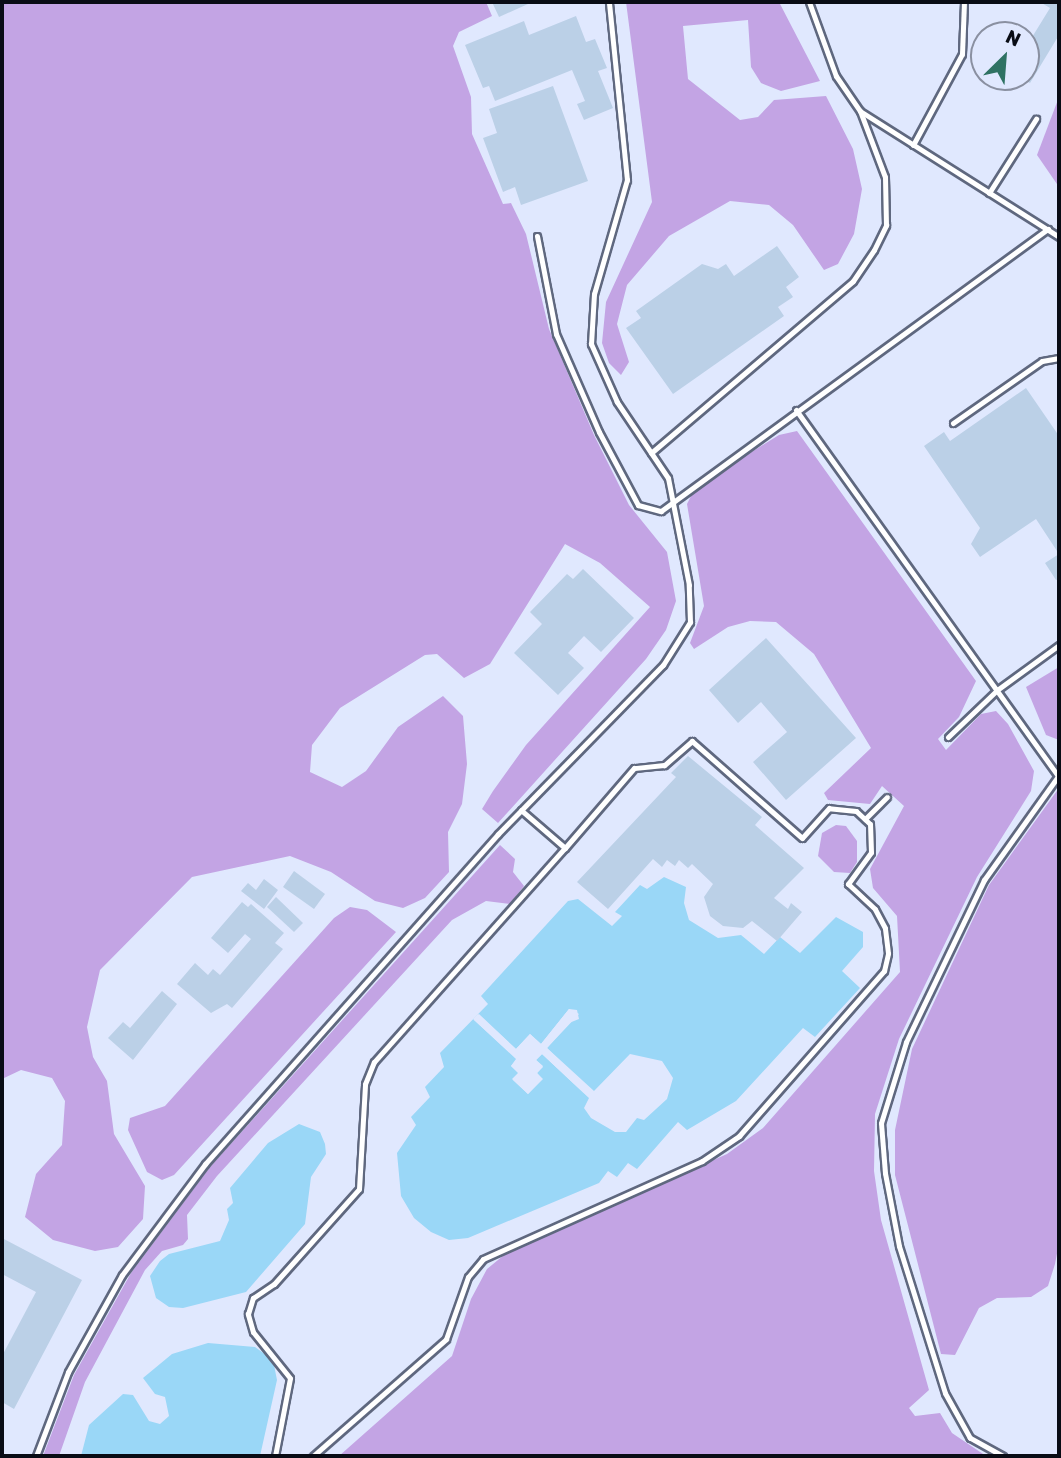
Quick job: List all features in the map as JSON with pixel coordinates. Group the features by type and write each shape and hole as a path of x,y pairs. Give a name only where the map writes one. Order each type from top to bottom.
{"lane":[{"path":"37,1456 68,1372 122,1275 205,1164 522,810 663,665 683,638 692,607 668,478 617,402 591,344 594,294 628,180 609,2"},
{"path":"651,453 853,281 874,250 886,225 885,177 860,111 836,76 809,2"},
{"path":"913,145 962,54 964,2"},
{"path":"860,111 1059,237"},
{"path":"989,193 1036,119"},
{"path":"537,236 556,334 600,432 638,505 661,511 796,410 1048,229"},
{"path":"953,423 1042,361 1059,358"},
{"path":"796,410 1058,776 984,880 906,1042 881,1123 885,1173 899,1246 945,1393 970,1438 1003,1456"},
{"path":"948,737 997,690 1059,645"},
{"path":"275,1456 290,1378 253,1332 247,1314 253,1298 274,1283 359,1189 368,1072 634,768 664,765 692,741 802,838 829,808 856,811 865,818 870,824 870,852 848,884 876,909 885,928 888,953 884,971 871,990 739,1136 702,1161 483,1259 468,1277 446,1339 313,1456"},
{"path":"865,818 887,797"},
{"path":"522,810 565,848"}],"shaded area":[{"path":"2,2 486,2 492,16 459,32 453,46 471,97 472,134 503,204 511,203 526,234 549,329 594,435 629,505 667,552 676,601 666,630 646,659 498,823 482,809 493,791 526,745 650,607 600,563 565,544 490,664 464,678 437,654 425,655 340,708 312,745 310,772 342,787 366,771 398,727 443,696 463,716 467,764 462,804 448,832 449,872 425,898 403,908 375,901 331,872 290,856 192,877 100,970 87,1027 93,1057 107,1081 114,1134 145,1186 143,1219 118,1247 95,1251 53,1240 25,1217 36,1174 62,1145 65,1101 52,1078 21,1070 2,1079"},
{"path":"626,2 779,2 820,81 781,91 761,83 751,67 748,20 683,26 688,79 740,120 758,117 774,100 826,96 853,149 862,189 854,234 838,264 824,270 793,225 769,205 730,201 669,236 627,285 617,324 629,362 621,375 609,363 602,343 606,302 652,202"},
{"path":"1059,97 1059,187 1037,155"},
{"path":"797,431 976,681 959,717 938,739 946,750 981,714 996,711 1008,724 1034,771 1031,791 977,877 899,1039 875,1114 874,1171 881,1220 929,1390 909,1408 915,1416 940,1413 952,1433 986,1456 339,1456 452,1356 471,1299 487,1269 509,1251 727,1154 763,1128 900,972 897,916 873,888 870,869 904,806 882,786 870,804 828,800 824,793 871,748 814,654 776,622 750,621 728,627 694,649 690,643 704,606 687,504 696,486 779,435"},
{"path":"1059,667 1059,740 1046,735 1026,687"},
{"path":"1059,788 1059,1243 1055,1264 1048,1286 1031,1297 997,1298 979,1308 955,1355 941,1354 895,1175 895,1130 912,1049 989,885"},
{"path":"836,825 846,826 857,841 857,862 850,873 834,872 818,856 822,833"},
{"path":"500,845 515,859 513,872 524,886 510,904 486,901 452,920 217,1176 187,1215 188,1239 183,1245 162,1251 145,1270 85,1382 59,1456 43,1456 74,1375 131,1273 210,1167"},
{"path":"350,907 367,910 396,932 174,1175 162,1180 147,1172 128,1130 130,1118 165,1106 334,918"}],"water":[{"path":"664,877 686,887 684,903 689,920 718,938 741,935 764,954 780,937 800,953 836,917 863,932 863,947 842,971 860,988 815,1037 803,1028 736,1101 687,1130 678,1122 637,1169 628,1163 617,1177 608,1171 599,1183 468,1238 449,1240 431,1232 414,1218 401,1196 397,1153 416,1125 411,1117 430,1097 425,1087 444,1067 440,1053 488,1004 481,996 568,901 578,899 612,926 622,916 615,912 640,885 647,889","holes":["569,1009 579,1014 547,1048 594,1091 630,1054 662,1061 673,1078 667,1099 644,1120 637,1118 626,1132 615,1132 591,1118 584,1108 589,1098 542,1054 536,1060 543,1066 537,1073 542,1079 528,1094 513,1080 519,1073 511,1066 517,1059 474,1020 479,1014 516,1049 530,1034 541,1044"]},
{"path":"299,1124 320,1132 326,1154 311,1177 305,1224 246,1292 183,1308 169,1307 156,1298 150,1276 160,1261 169,1254 220,1241 229,1220 227,1209 233,1203 230,1188 268,1143"},
{"path":"208,1343 255,1347 273,1360 277,1380 260,1456 81,1456 89,1425 123,1394 133,1395 149,1421 160,1424 169,1416 165,1397 155,1394 143,1378 172,1354"}],"pier":[{"path":"569,1009 577,1010 579,1019 569,1023 547,1048 592,1094 543,1046 530,1039 515,1052 478,1019 520,1057 516,1066 522,1073 517,1079 528,1089 538,1079 533,1059 543,1051 589,1098 542,1054 536,1060 543,1067 537,1073 543,1079 528,1094 512,1079 518,1073 511,1066 516,1059 473,1019 478,1014 516,1049 530,1034 541,1044"}],"building":[{"path":"492,2 527,2 528,4 499,17"},
{"path":"1040,2 1059,2 1059,35 1040,66 1040,24 1050,8"},
{"path":"576,16 586,42 595,39 607,68 598,71 613,108 584,120 577,104 585,101 572,70 495,101 489,86 483,88 465,45 524,21 529,35"},
{"path":"553,86 588,181 521,205 515,187 503,192 483,138 497,133 489,109"},
{"path":"777,246 799,277 786,287 793,297 778,307 784,316 673,394 626,328 641,318 636,311 702,264 718,269 726,264 734,276"},
{"path":"1026,388 1059,436 1059,554 1036,519 980,557 971,544 980,528 924,446 944,432 950,441"},
{"path":"1059,554 1059,579 1056,580 1045,563"},
{"path":"583,569 634,618 601,652 584,636 568,653 584,668 558,695 514,653 542,624 530,612 567,574 573,579"},
{"path":"766,638 856,738 786,800 753,762 787,732 761,702 738,723 709,690"},
{"path":"688,756 762,817 755,825 804,868 774,898 788,909 791,903 802,912 777,941 752,921 743,928 723,926 710,916 704,897 713,884 692,864 688,868 679,860 675,866 667,860 662,867 653,859 608,909 577,882 676,777 671,773"},
{"path":"294,871 325,894 314,909 283,887"},
{"path":"264,879 278,890 264,909 241,891 248,883 256,890"},
{"path":"276,897 303,923 294,932 267,907"},
{"path":"242,902 248,907 251,904 284,933 275,943 283,949 232,1008 227,1004 211,1013 177,984 195,963 208,975 213,969 220,975 251,939 245,934 228,953 211,938"},
{"path":"162,991 177,1004 133,1060 108,1038 123,1022 130,1028"},
{"path":"2,1238 82,1280 14,1409 2,1402 2,1356 36,1292 2,1274"}]}
